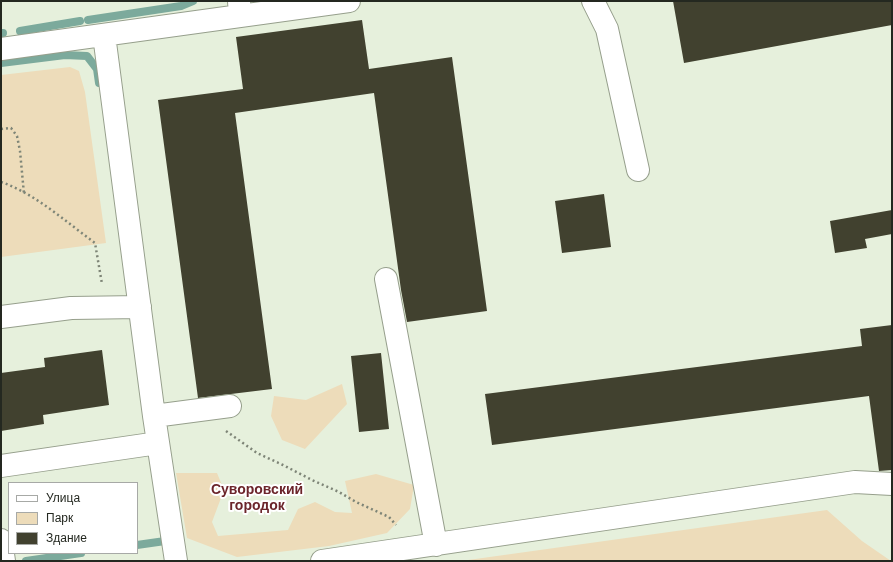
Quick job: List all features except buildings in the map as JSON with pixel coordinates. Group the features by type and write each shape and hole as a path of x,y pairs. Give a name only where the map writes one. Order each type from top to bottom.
{"street":[{"path":"1,49 104,35 240,9 349,1"},
{"path":"593,1 607,29 638,170"},
{"path":"104,35 154,416 176,561"},
{"path":"386,278 428,546"},
{"path":"1,317 71,308 140,307"},
{"path":"154,416 230,406"},
{"path":"1,466 158,443"},
{"path":"322,561 855,482 892,484"},
{"path":"1,540 4,561"}],"path":[{"path":"1,130 11,128 18,136 24,194"},
{"path":"1,182 12,186 41,204 95,243 104,307"},
{"path":"234,436 257,453 389,517 428,546"}],"green space":[{"path":"70,67 79,71 85,92 106,243 1,257 1,75"},
{"path":"342,384 347,404 305,449 282,440 271,416 274,396 306,400"},
{"path":"176,473 217,473 224,490 212,522 218,536 288,530 298,509 315,502 335,512 352,513 345,481 376,474 414,485 410,509 387,533 329,546 237,557 187,538"},
{"path":"827,510 862,541 891,561 461,561"}],"waterway":[{"path":"88,20 181,6 193,1"},
{"path":"20,31 80,21"},
{"path":"1,63 65,55 87,56 97,69 99,83"},
{"path":"138,545 165,541 164,535"},
{"path":"26,561 74,554"}],"district":[{"name":"Суворовский городок","path":"257,498"}]}
